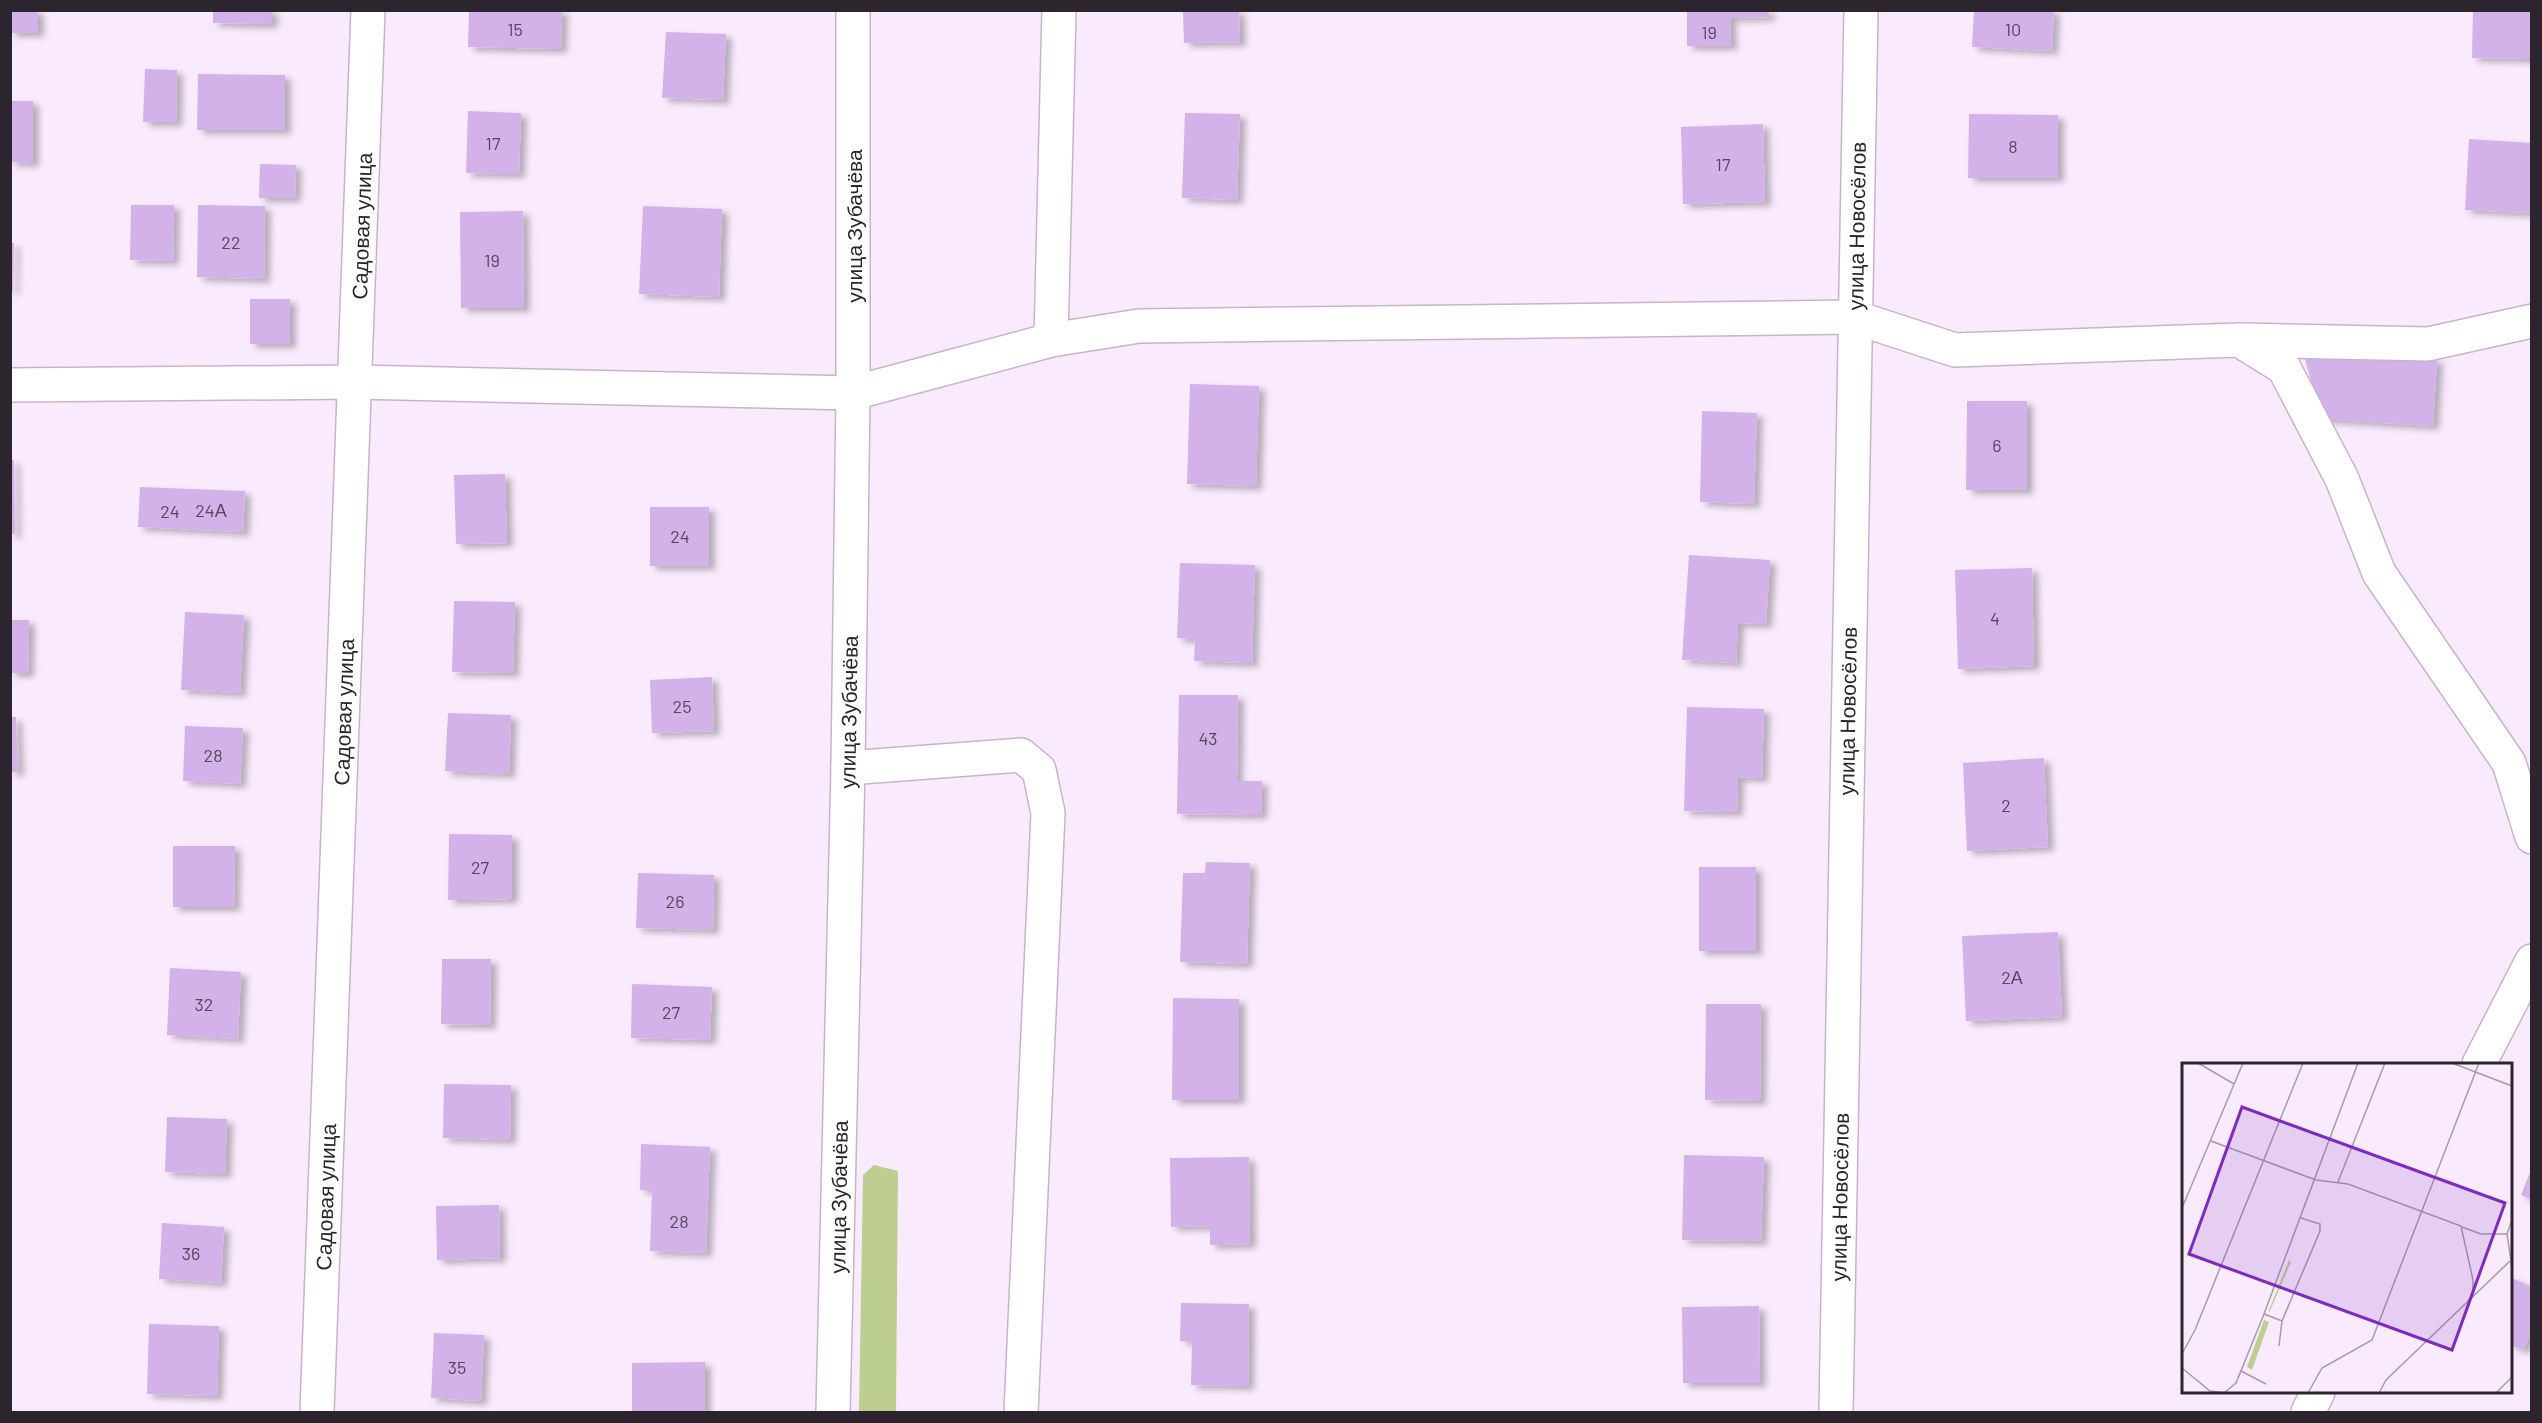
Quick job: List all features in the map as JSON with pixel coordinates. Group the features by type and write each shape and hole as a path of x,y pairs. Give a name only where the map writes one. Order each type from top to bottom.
{"street":[{"name":"Садовая улица","path":"317,1413 368,10"},
{"name":"улица Зубачёва","path":"833,1413 848,768 853,393 853,10"},
{"path":"1051,340 1059,10"},
{"name":"улица Новосёлов","path":"1836,1413 1861,10"},
{"path":"10,385 356,382 853,393 1051,340 1139,326 1854,317 1955,350 2239,340 2428,344 2532,321"},
{"path":"2239,340 2284,368 2343,479 2379,573 2509,763 2532,837"},
{"path":"848,768 1022,755 1039,770 1048,813 1022,1413"},
{"path":"2480,1063 2526,972 2532,944"},
{"path":"2308,1413 2318,1393"}],"green space":[{"path":"874,1165 898,1171 896,1412 859,1412 863,1175"}],"building":[{"path":"10,10 38,10 38,33 10,33"},
{"path":"213,10 272,10 272,24 213,23"},
{"path":"469,10 562,10 561,49 468,47"},
{"path":"1183,10 1239,10 1240,42 1184,43"},
{"path":"1687,10 1769,10 1769,17 1730,18 1731,46 1687,46"},
{"path":"1974,10 2054,10 2052,51 1972,47"},
{"path":"2473,10 2532,10 2532,59 2472,58"},
{"path":"666,32 726,34 723,100 662,98"},
{"path":"145,69 177,70 176,122 143,122"},
{"path":"198,74 285,75 285,130 197,130"},
{"path":"10,101 33,101 33,163 10,162"},
{"path":"468,111 521,113 519,174 466,173"},
{"path":"1185,113 1240,114 1237,200 1182,198"},
{"path":"1969,114 2058,115 2058,178 1968,178"},
{"path":"1763,124 1765,202 1683,204 1681,127"},
{"path":"2469,139 2532,143 2532,213 2465,210"},
{"path":"260,164 296,165 295,198 259,198"},
{"path":"131,205 174,205 173,261 130,260"},
{"path":"198,205 265,206 264,279 197,277"},
{"path":"643,206 722,209 719,297 639,294"},
{"path":"523,211 524,308 461,308 460,212"},
{"path":"10,243 14,243 13,291 10,291"},
{"path":"250,299 290,299 290,344 250,344"},
{"path":"2303,351 2437,359 2433,426 2321,419"},
{"path":"1190,384 1259,386 1256,486 1187,484"},
{"path":"1967,401 2027,401 2027,490 1966,490"},
{"path":"1702,411 1757,413 1754,504 1700,502"},
{"path":"10,460 14,460 15,534 10,534"},
{"path":"505,474 507,543 456,544 454,475"},
{"path":"140,487 245,491 243,532 138,527"},
{"path":"650,507 709,507 709,566 650,566"},
{"path":"1689,555 1770,560 1766,624 1738,623 1736,663 1682,660"},
{"path":"1180,563 1255,565 1252,663 1194,661 1195,639 1177,638"},
{"path":"2032,568 2034,666 1958,669 1955,570"},
{"path":"454,601 515,602 513,673 452,672"},
{"path":"185,612 244,615 240,693 181,690"},
{"path":"10,620 29,620 28,673 10,673"},
{"path":"712,677 714,731 652,733 650,680"},
{"path":"1179,695 1238,695 1237,781 1262,781 1261,815 1177,814"},
{"path":"1687,707 1764,709 1762,778 1738,777 1737,812 1684,811"},
{"path":"448,713 511,715 509,774 445,771"},
{"path":"10,717 16,717 18,772 10,772"},
{"path":"185,726 243,728 240,784 183,781"},
{"path":"2044,758 2048,847 1967,851 1963,763"},
{"path":"449,834 512,835 512,899 448,900"},
{"path":"173,846 235,846 234,907 173,907"},
{"path":"1206,862 1250,863 1247,964 1180,962 1183,873 1205,873"},
{"path":"1699,867 1756,867 1756,951 1699,951"},
{"path":"638,873 714,875 713,930 636,928"},
{"path":"2058,932 2062,1017 1966,1021 1962,936"},
{"path":"442,959 491,959 490,1025 441,1024"},
{"path":"170,968 241,972 238,1039 167,1035"},
{"path":"632,984 712,987 710,1040 631,1038"},
{"path":"1173,998 1239,999 1239,1100 1172,1100"},
{"path":"1706,1004 1761,1004 1760,1101 1705,1100"},
{"path":"444,1084 511,1085 510,1140 443,1138"},
{"path":"167,1117 227,1119 225,1174 165,1172"},
{"path":"641,1144 710,1147 706,1253 650,1251 652,1191 640,1190"},
{"path":"1684,1155 1764,1157 1761,1241 1682,1240"},
{"path":"1249,1157 1250,1244 1210,1245 1210,1226 1171,1227 1170,1158"},
{"path":"2532,1170 2532,1200 2521,1195"},
{"path":"499,1205 500,1258 437,1260 436,1206"},
{"path":"162,1223 224,1227 221,1283 159,1279"},
{"path":"2512,1278 2532,1287 2532,1331 2523,1350 2512,1346"},
{"path":"1181,1303 1249,1304 1248,1386 1191,1385 1192,1341 1180,1341"},
{"path":"1759,1306 1760,1383 1683,1383 1682,1307"},
{"path":"149,1324 219,1326 217,1396 147,1394"},
{"path":"434,1333 484,1335 481,1401 431,1398"},
{"path":"705,1362 705,1412 632,1412 632,1363"}]}
